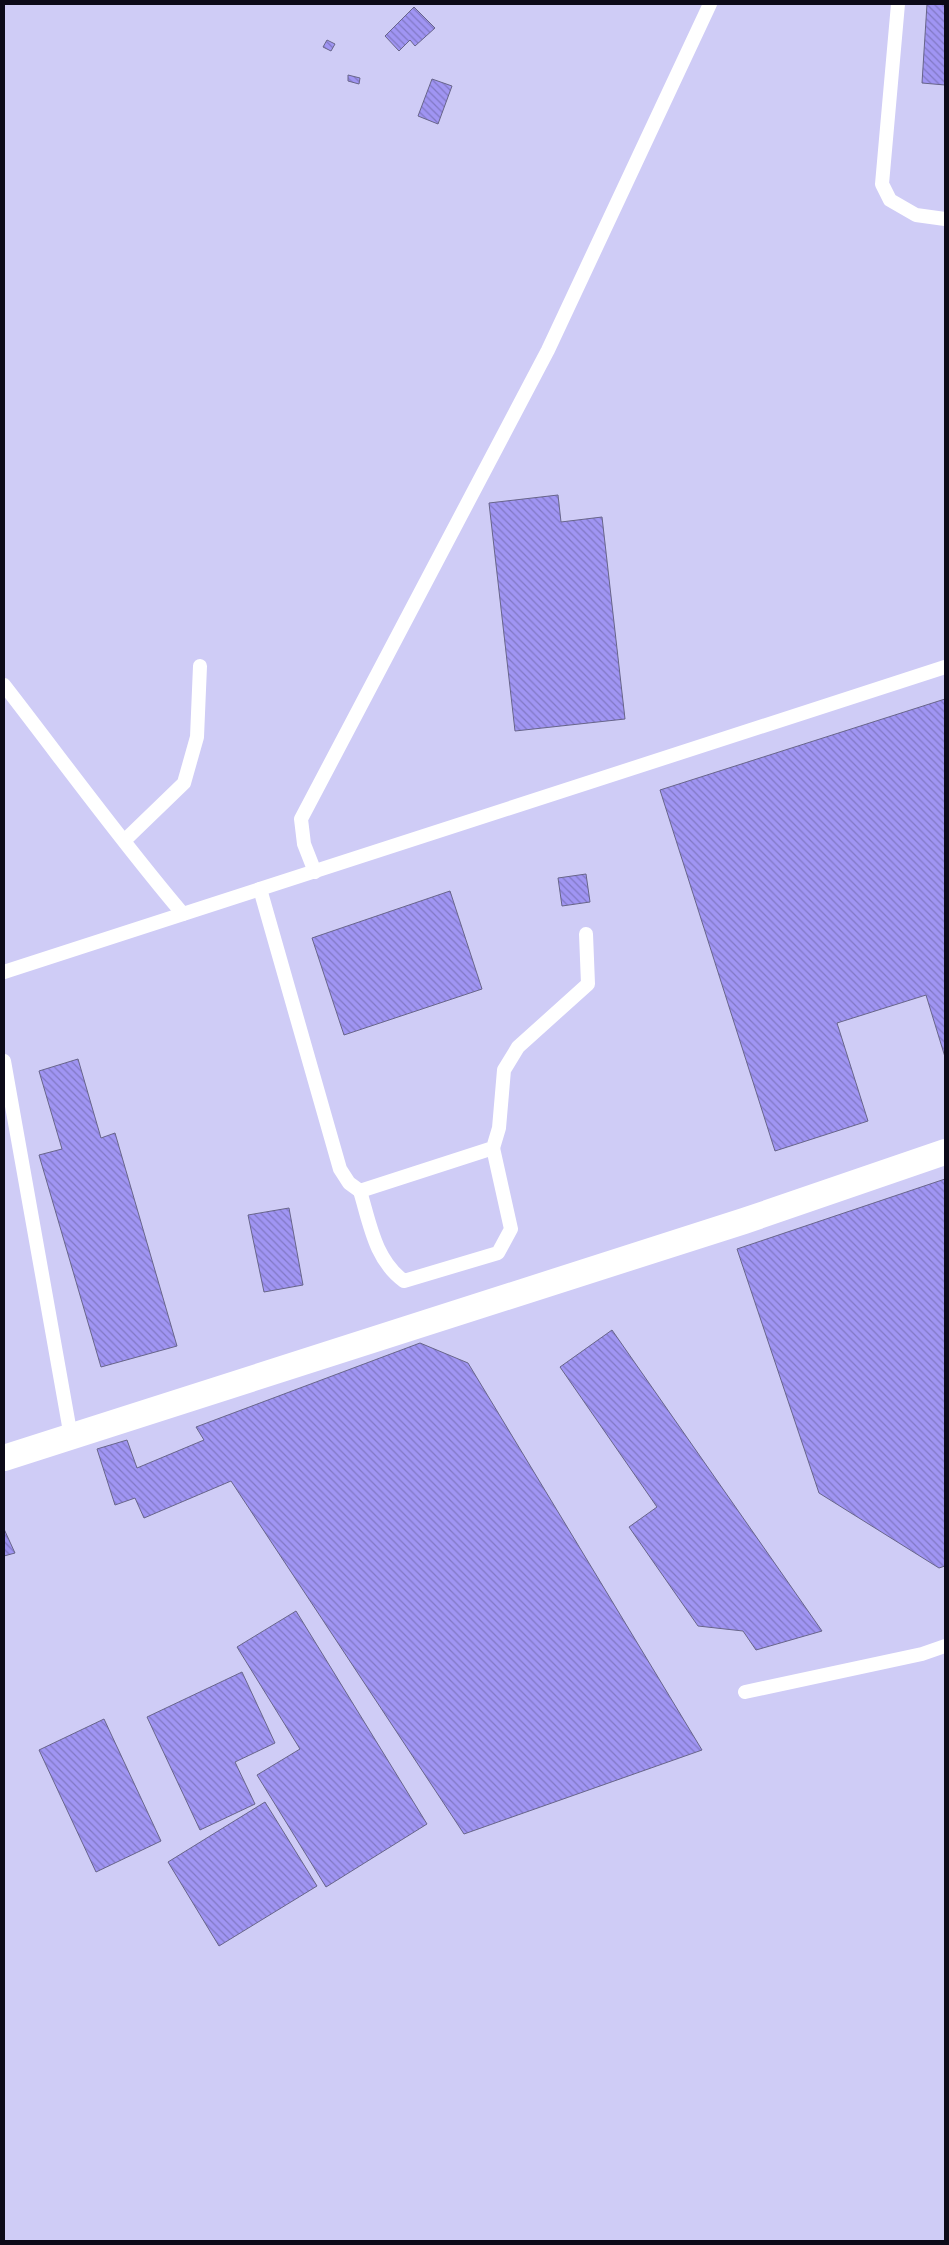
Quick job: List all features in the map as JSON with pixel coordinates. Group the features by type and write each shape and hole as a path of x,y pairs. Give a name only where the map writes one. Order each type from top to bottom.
{"street":[{"path":"4,1458 735,1224 945,1152"}],"lane":[{"path":"315,872 304,844 301,819 548,350 710,4"},
{"path":"898,4 882,184 890,200 916,215 945,219"},
{"path":"125,840 184,783 197,737 200,666"},
{"path":"4,972 945,667"},
{"path":"4,685 125,840 144,868 183,914"},
{"path":"260,889 340,1169 349,1183 360,1191 377,1248 392,1272 404,1281 498,1253 510,1229 493,1148 498,1128 504,1070 518,1047 588,984 586,934"},
{"path":"4,1061 71,1437"},
{"path":"360,1191 493,1148"},
{"path":"745,1692 922,1654 945,1646"}],"building":[{"path":"927,4 945,4 945,85 922,83"},
{"path":"414,7 435,28 415,46 410,40 399,51 385,36"},
{"path":"327,40 335,44 331,51 323,47"},
{"path":"348,75 360,78 359,84 348,81"},
{"path":"432,79 452,86 438,124 418,116"},
{"path":"558,495 561,522 602,517 625,719 515,731 489,503"},
{"path":"945,699 945,1057 926,995 837,1023 868,1121 775,1151 660,790"},
{"path":"586,874 590,902 562,906 558,878"},
{"path":"450,891 482,989 344,1035 312,938"},
{"path":"78,1059 101,1138 115,1133 177,1346 101,1367 39,1155 62,1149 39,1071"},
{"path":"945,1179 945,1566 939,1568 819,1493 737,1249"},
{"path":"289,1208 303,1285 264,1292 248,1215"},
{"path":"612,1330 822,1631 756,1650 743,1631 698,1626 629,1527 657,1507 560,1367"},
{"path":"420,1343 468,1363 702,1750 464,1834 231,1481 144,1518 135,1498 115,1505 97,1449 127,1440 137,1468 204,1440 196,1427"},
{"path":"4,1529 15,1553 4,1556"},
{"path":"296,1611 427,1824 326,1887 257,1775 300,1749 237,1647"},
{"path":"242,1672 275,1743 235,1762 255,1804 200,1830 147,1717"},
{"path":"104,1719 161,1841 96,1872 39,1750"},
{"path":"265,1802 317,1886 219,1946 168,1862"}]}
